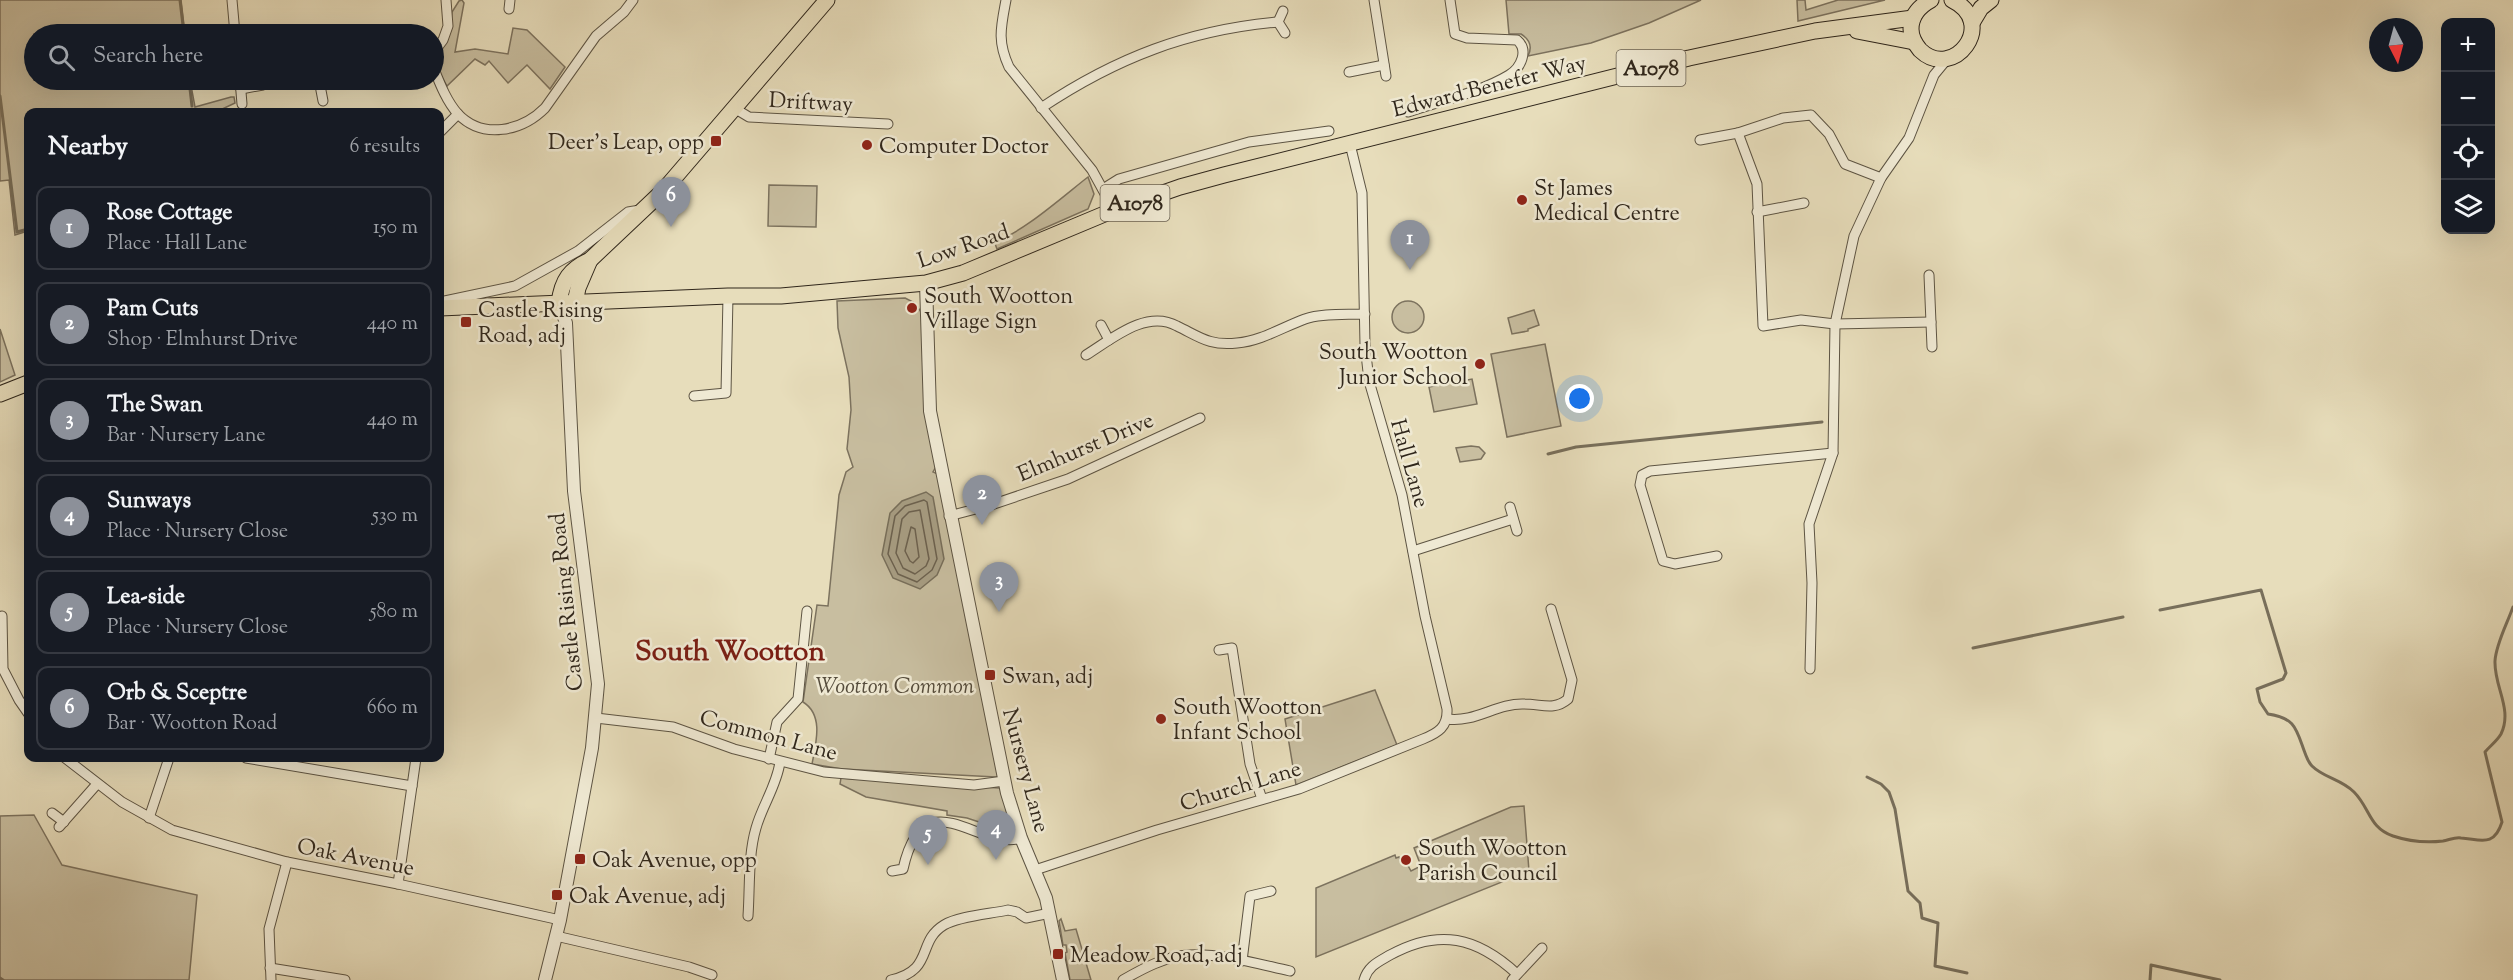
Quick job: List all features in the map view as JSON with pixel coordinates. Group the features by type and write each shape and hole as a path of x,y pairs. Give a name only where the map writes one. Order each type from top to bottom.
{"main road":[{"path":"559,303 566,276 577,266 590,260 663,191 827,0"},
{"path":"1931,0 1917,10 1913,18 1911,27 1914,42 1925,54 1948,58 1956,55 1968,44 1971,36 1968,13 1958,1"},
{"path":"1971,23 1981,8 1991,0"},
{"name":"Edward Benefer Way","path":"1350,144 1632,72 1815,32 1913,18"},
{"name":"Edward Benefer Way","path":"1815,32 1865,32 1914,42"},
{"name":"Low Road","path":"444,308 728,296 781,296 926,283 963,273 1114,210 1180,187 1350,144"},
{"path":"575,303 578,288 590,260"},
{"path":"0,394 24,385"}],"street":[{"path":"232,0 234,24"},
{"path":"444,37 448,26 446,0"},
{"path":"444,88 458,114 469,122 492,130 516,128 535,118 545,108 596,36 624,12 633,0"},
{"path":"1006,0 1000,38 1002,52 1009,67 1081,155 1114,210"},
{"path":"1374,0 1386,76"},
{"path":"1408,112 1503,78 1514,71 1523,56 1522,45 1518,40 1461,37 1455,34 1450,0"},
{"path":"1278,22 1283,11"},
{"path":"1041,108 1100,72 1158,46 1219,30 1278,22"},
{"path":"1278,22 1285,33"},
{"path":"1925,54 1934,75"},
{"path":"1810,669 1812,583 1809,524 1833,453 1835,324 1854,236 1881,178 1909,138 1934,75 1948,58"},
{"path":"1350,72 1384,65"},
{"path":"241,90 242,104"},
{"path":"321,90 323,101"},
{"name":"Driftway","path":"734,108 749,117 888,124"},
{"path":"444,128 458,114"},
{"path":"1700,140 1738,133 1783,118 1811,115 1829,134 1845,164 1881,178"},
{"path":"1738,133 1756,184 1761,327 1801,320 1835,324 1931,322"},
{"path":"1103,189 1119,179 1174,169 1250,144 1323,134"},
{"name":"Hall Lane","path":"1350,144 1362,193 1369,381 1400,487 1447,709 1447,719"},
{"path":"1757,212 1804,203"},
{"path":"444,301 515,286 578,251 628,212 643,210"},
{"path":"1929,274 1932,347"},
{"name":"Nursery Lane","path":"926,283 930,411 949,516 1004,781 1021,838 1050,913 1063,980"},
{"path":"694,396 726,393 728,296"},
{"name":"Castle Rising Road","path":"545,980 560,920 596,718 598,684 574,491 566,323 559,303"},
{"name":"Castle Rising Road","path":"566,323 575,303"},
{"path":"1086,355 1134,326 1154,320 1173,324 1200,339 1221,344 1259,338 1307,318 1365,314"},
{"path":"1101,325 1109,340"},
{"name":"Elmhurst Drive","path":"949,516 1024,495 1068,479 1200,418"},
{"path":"1717,556 1674,564 1663,561 1640,485 1642,475 1650,471 1833,453"},
{"path":"1510,507 1517,531"},
{"path":"1413,551 1513,519"},
{"path":"1447,719 1466,719 1523,704 1556,706 1568,699 1572,680 1551,609"},
{"path":"770,759 777,722 798,699 807,611"},
{"path":"5,622 2,669 24,708"},
{"path":"1219,650 1242,646"},
{"path":"1232,648 1250,764 1262,799"},
{"name":"Common Lane","path":"596,718 674,727 734,749 780,762 842,775 974,785 1004,781"},
{"name":"Church Lane","path":"1035,870 1157,830 1299,789 1437,733 1447,719"},
{"name":"Oak Avenue","path":"70,762 97,784 172,830 287,862 560,920"},
{"path":"149,818 168,762"},
{"path":"284,762 412,786"},
{"path":"398,884 415,762"},
{"path":"748,916 752,842 763,808 779,771 780,762"},
{"path":"52,813 62,825 97,784"},
{"path":"892,872 903,869 907,851 918,834 933,824 944,822 969,827 1005,841 1021,838"},
{"path":"271,980 269,929 287,862"},
{"path":"1242,961 1249,891 1271,891"},
{"path":"891,980 905,978 917,969 923,961 930,940 944,925 1008,910 1017,912 1026,918 1050,913"},
{"path":"556,936 689,967 712,975"},
{"path":"1364,980 1367,972 1375,963 1402,949 1438,939 1462,940 1482,947 1501,959 1515,977 1542,948"},
{"path":"1123,980 1170,958 1189,955 1242,961 1290,971"},
{"path":"270,969 345,980"}],"green space":[{"path":"0,0 181,0 184,24 24,24 24,90 192,90 195,107 231,97 234,97 235,103 224,108 24,108 24,232 15,235 9,180 0,181"},
{"path":"462,0 464,3 455,52 475,49 508,54 513,28 527,30 565,67 550,89 527,65 508,83 489,61 485,65 475,59 447,86 444,81 444,44 449,36 452,12"},
{"path":"1506,0 1701,0 1649,23 1591,43 1528,56 1530,46 1526,38 1521,34 1509,34"},
{"path":"1797,0 1805,0 1806,10 1838,0 1885,0 1798,21"},
{"path":"1088,177 1094,194 1088,209 997,249 994,241 1016,232"},
{"path":"769,185 817,186 816,227 768,226"},
{"name":"Wootton Common","path":"905,298 915,303 921,312 938,463 933,472 940,475 999,776 996,777 842,769 812,764 816,722 814,714 803,702 817,605 828,606 839,495 846,472 853,467 847,449 851,410 849,377 838,328 837,301"},
{"path":"1408,301 1419,306 1424,317 1419,328 1408,333 1397,328 1392,317 1397,306"},
{"path":"1534,310 1539,325 1528,331 1512,334 1508,318"},
{"path":"0,329 15,375 0,382"},
{"path":"1545,344 1561,426 1507,437 1491,354"},
{"path":"1472,379 1477,404 1434,412 1429,387"},
{"path":"1479,447 1485,453 1481,459 1460,462 1456,448"},
{"path":"1375,690 1397,745 1296,785 1285,719"},
{"path":"841,778 999,788 1002,790 1014,831 1009,832 967,818 947,815 947,811 866,797 840,784"},
{"path":"1524,806 1529,871 1316,957 1316,888 1395,855 1396,858 1399,857 1402,864 1406,862 1411,871 1421,866 1414,848 1511,807"},
{"path":"34,815 62,865 197,895 189,980 0,980 0,816"},
{"path":"1061,919 1065,931 1076,929 1091,980 1070,980 1065,953 1067,952 1066,945 1063,945 1059,921"}],"water":[{"path":"926,492 933,497 944,559 937,575 920,589 893,578 882,555 890,513 902,501"}],"waterway":[{"path":"180,0 183,24"},
{"path":"190,90 192,106"},
{"path":"0,96 17,232 24,230"},
{"path":"1548,454 1576,447 1822,422"},
{"path":"2160,610 2261,590 2286,673 2283,679 2257,689 2260,702 2268,714 2284,718 2294,726 2311,764 2354,792 2379,828 2399,838 2430,842 2454,838 2491,839 2499,830 2502,822 2485,752 2499,737 2504,725 2504,707 2495,671 2495,661 2513,607"},
{"path":"1973,648 2123,617"},
{"path":"1867,777 1881,784 1889,792 1895,809 1908,891 1920,903 1922,918 1938,923 1935,966 1967,973"},
{"path":"2150,980 2151,965 2220,980"}],"place":[{"name":"Deer's Leap, opp","path":"716,141"},
{"name":"Computer Doctor","path":"867,145"},
{"name":"St James Medical Centre","path":"1522,200"},
{"name":"Orb & Sceptre","path":"671,227"},
{"name":"Rose Cottage","path":"1410,270"},
{"name":"South Wootton Village Sign","path":"912,308"},
{"name":"Castle Rising Road, adj","path":"466,322"},
{"name":"South Wootton Junior School","path":"1480,364"},
{"name":"Pam Cuts","path":"982,525"},
{"name":"The Swan","path":"999,612"},
{"name":"Swan, adj","path":"990,675"},
{"name":"South Wootton Infant School","path":"1161,719"},
{"name":"Oak Avenue, opp","path":"580,859"},
{"name":"Sunways","path":"996,860"},
{"name":"South Wootton Parish Council","path":"1406,860"},
{"name":"Lea-side","path":"928,865"},
{"name":"Oak Avenue, adj","path":"557,895"},
{"name":"Meadow Road, adj","path":"1058,954"}],"district":[{"name":"South Wootton","path":"730,650"}]}
